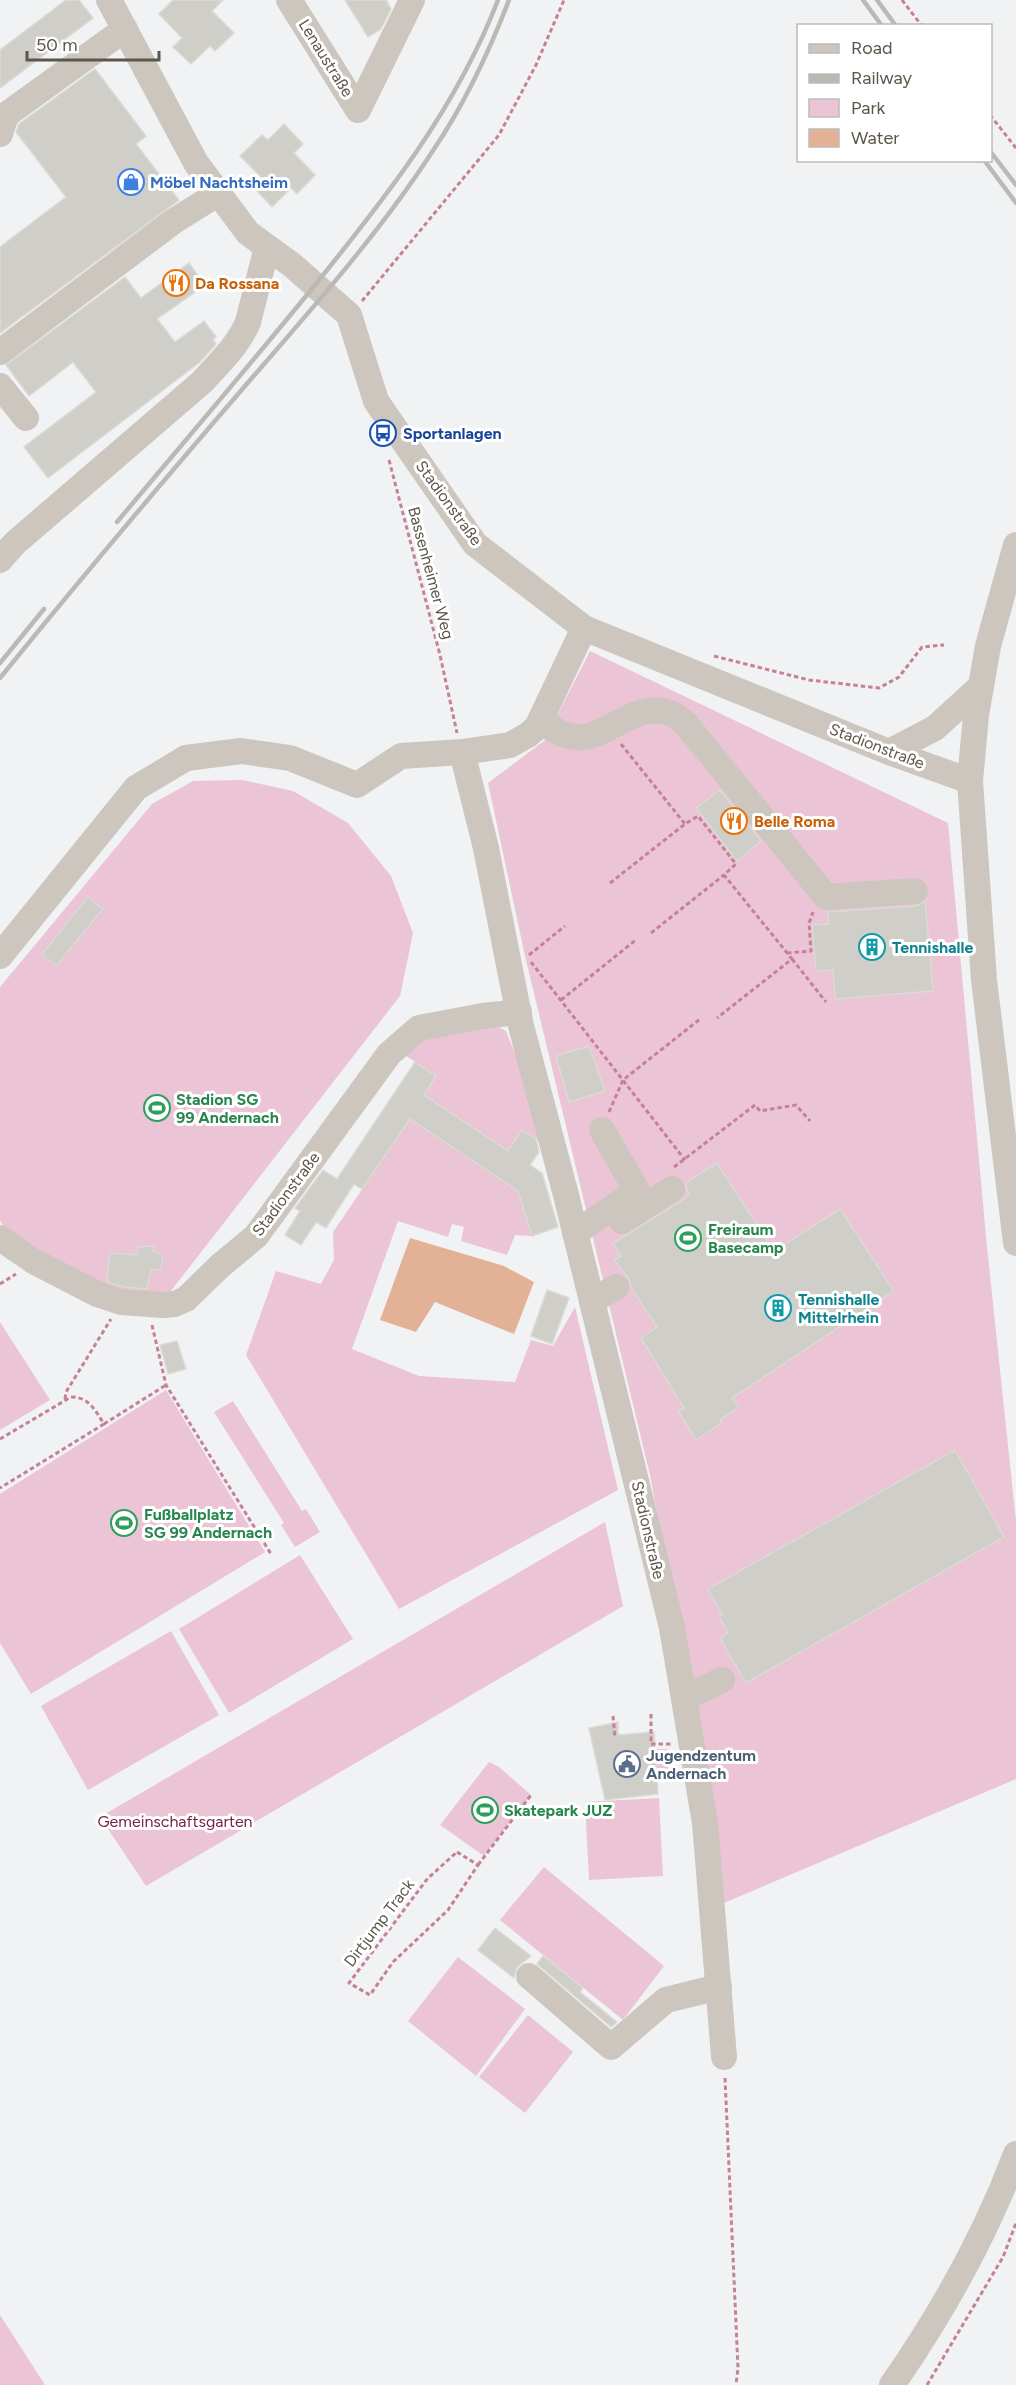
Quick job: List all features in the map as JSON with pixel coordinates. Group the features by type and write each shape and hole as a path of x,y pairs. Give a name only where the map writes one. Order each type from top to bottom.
{"street":[{"path":"109,0 196,163 248,233 301,272 349,315"},
{"name":"Lenaustraße","path":"289,0 358,110 408,2"},
{"path":"0,134 6,115 124,29"},
{"path":"0,352 174,221 219,193"},
{"path":"0,561 15,543 202,382 229,353 248,322 267,247"},
{"name":"Stadionstraße","path":"349,315 376,401 475,544 584,628 889,752 970,781"},
{"path":"0,386 26,418"},
{"path":"1016,545 988,646 970,781 984,980 1016,1243"},
{"path":"0,956 136,788 186,758 241,751 290,758 357,785 401,756 462,752 510,745 528,735 537,726 584,628"},
{"path":"889,752 935,728 981,686"},
{"path":"541,719 553,731 577,738 609,728 642,713 657,711 672,713 686,724 826,897 915,891"},
{"name":"Stadionstraße","path":"462,752 486,848 519,1012 592,1301 694,1725 705,1823 724,2057"},
{"name":"Stadionstraße","path":"0,1238 35,1262 97,1294 122,1302 147,1305 176,1304 186,1299 256,1236 389,1054 419,1028 519,1012"},
{"path":"577,1241 637,1191 602,1130"},
{"path":"577,1241 673,1178"},
{"path":"592,1301 616,1287"},
{"path":"685,1695 693,1694 722,1680"},
{"path":"529,1976 611,2047 666,2000 719,1987"},
{"path":"891,2385 942,2309 988,2223 1016,2154"}],"path":[{"path":"349,315 499,135 536,65 564,0"},
{"path":"902,0 920,24"},
{"path":"992,118 1016,148"},
{"name":"Bassenheimer Weg","path":"388,453 440,655 462,752"},
{"path":"705,654 809,680 879,688 899,677 922,647 944,645"},
{"path":"609,728 685,824"},
{"path":"610,883 698,816 736,864 651,933"},
{"path":"724,875 826,1002"},
{"path":"787,953 811,951 809,923 821,891"},
{"path":"566,926 527,957 685,1160"},
{"path":"561,1000 636,939"},
{"path":"717,1018 792,959"},
{"path":"602,1130 623,1080 700,1019"},
{"path":"673,1178 685,1160 755,1105 760,1111 796,1105 810,1121"},
{"path":"65,1399 66,1392 122,1302"},
{"path":"147,1305 166,1385 271,1554"},
{"path":"0,1488 166,1385"},
{"path":"0,1439 71,1397 80,1397 89,1403 104,1424"},
{"path":"651,1714 651,1744"},
{"path":"613,1716 615,1738"},
{"path":"478,1865 531,1795"},
{"name":"Dirtjump Track","path":"457,1852 478,1865 448,1910 393,1962 370,1995 349,1983 428,1878 457,1852"},
{"path":"724,2057 738,2368 736,2385"},
{"path":"927,2385 1003,2257 1016,2223"}],"green space":[{"path":"590,651 948,823 987,1247 1016,1521 1016,1779 719,1905 705,1775 650,1475 525,956 488,783 544,741"},
{"name":"Stadion SG 99 Andernach","path":"242,780 293,791 348,823 391,876 413,933 400,996 167,1296 96,1286 4,1226 0,1221 0,987 152,804 193,781"},
{"path":"497,1026 506,1031 530,1092 544,1145 522,1130 508,1151 424,1095 436,1076 399,1051 424,1034"},
{"path":"410,1119 518,1191 532,1236 515,1235 507,1255 461,1241 464,1227 452,1224 448,1237 398,1221 352,1349 419,1376 515,1382 531,1340 553,1346 575,1307 618,1490 399,1609 246,1355 276,1271 321,1284 334,1260 333,1232"},
{"path":"0,1322 50,1400 0,1430"},
{"name":"Fußballplatz SG 99 Andernach","path":"166,1390 265,1552 31,1694 0,1643 0,1494"},
{"path":"233,1401 302,1511 306,1509 320,1532 295,1547 281,1525 284,1523 214,1412"},
{"name":"Gemeinschaftsgarten","path":"605,1522 623,1606 146,1886 100,1817"},
{"path":"300,1555 353,1639 229,1713 179,1629"},
{"path":"171,1631 219,1715 88,1790 41,1706"},
{"path":"652,1749 667,1749 669,1779 653,1780"},
{"name":"Skatepark JUZ","path":"489,1762 499,1767 531,1795 484,1856 440,1825"},
{"path":"659,1798 663,1876 589,1880 585,1802"},
{"path":"544,1867 664,1966 623,2020 500,1920"},
{"path":"458,1957 525,2009 476,2076 408,2021"},
{"path":"528,2015 573,2052 525,2113 479,2077"},
{"path":"0,2315 45,2385 0,2385"}],"water":[{"path":"410,1238 504,1266 534,1282 514,1334 435,1302 416,1332 380,1320"}],"building":[{"path":"66,0 79,0 93,18 0,88 0,50"},
{"path":"173,0 223,0 212,11 234,33 215,51 210,46 191,64 173,47 182,38 159,14"},
{"path":"345,0 386,0 391,9 381,29 368,37"},
{"path":"95,69 146,136 136,144 179,200 0,333 0,247 66,197 16,132 19,124"},
{"path":"284,124 303,144 294,153 315,175 297,194 291,188 272,207 255,189 264,180 240,156 262,135 268,140"},
{"path":"189,263 205,285 157,319 175,342 204,321 216,337 213,340 216,344 200,362 48,478 24,447 96,392 73,362 29,396 6,365 125,277 141,298"},
{"path":"720,790 761,841 737,861 696,808"},
{"path":"88,897 103,909 56,966 42,954"},
{"name":"Tennishalle","path":"925,901 933,991 835,999 833,970 816,971 812,925 829,924 828,912 916,906"},
{"path":"589,1046 605,1091 569,1102 556,1056"},
{"path":"415,1062 436,1076 424,1095 508,1151 522,1130 536,1139 539,1152 530,1165 542,1173 558,1227 532,1236 518,1191 410,1119 362,1189 354,1184 326,1228 316,1222 301,1245 285,1235 300,1211 295,1208 323,1170 337,1179"},
{"path":"717,1163 774,1251 840,1209 894,1291 732,1398 739,1407 721,1419 720,1424 696,1440 678,1411 684,1408 641,1338 657,1327 631,1287 629,1279 614,1260 621,1256 613,1243 680,1202 689,1194 685,1183"},
{"path":"154,1246 153,1252 163,1254 161,1270 151,1269 147,1289 124,1287 107,1282 110,1253 137,1255 138,1247"},
{"path":"547,1290 569,1298 552,1344 531,1336"},
{"path":"177,1341 186,1369 168,1374 160,1345"},
{"path":"955,1450 1004,1537 746,1683 720,1638 728,1633 719,1616 722,1614 708,1589"},
{"name":"Jugendzentum Andernach","path":"618,1722 618,1735 654,1732 658,1794 605,1800 589,1728"},
{"path":"495,1928 531,1956 517,1967 514,1978 478,1950"},
{"path":"543,1956 583,1988 580,1992 617,2022 611,2027 537,1964"}],"railway":[{"path":"117,522 291,315 394,184 441,114 462,77 498,0"},
{"path":"0,678 148,499 341,274 389,213 456,114 485,58 509,0"},
{"path":"863,0 881,24"},
{"path":"877,0 895,24"},
{"path":"992,154 1016,185"},
{"path":"985,162 1016,203"},
{"path":"0,663 44,609"}],"place":[{"name":"Möbel Nachtsheim","path":"131,182"},
{"name":"Da Rossana","path":"176,283"},
{"name":"Sportanlagen","path":"383,433"},
{"name":"Belle Roma","path":"734,821"},
{"name":"Tennishalle","path":"872,947"},
{"name":"Stadion SG 99 Andernach","path":"157,1108"},
{"name":"Freiraum Basecamp","path":"688,1238"},
{"name":"Tennishalle Mittelrhein","path":"778,1308"},
{"name":"Fußballplatz SG 99 Andernach","path":"124,1523"},
{"name":"Jugendzentum Andernach","path":"627,1764"},
{"name":"Skatepark JUZ","path":"485,1810"}]}
